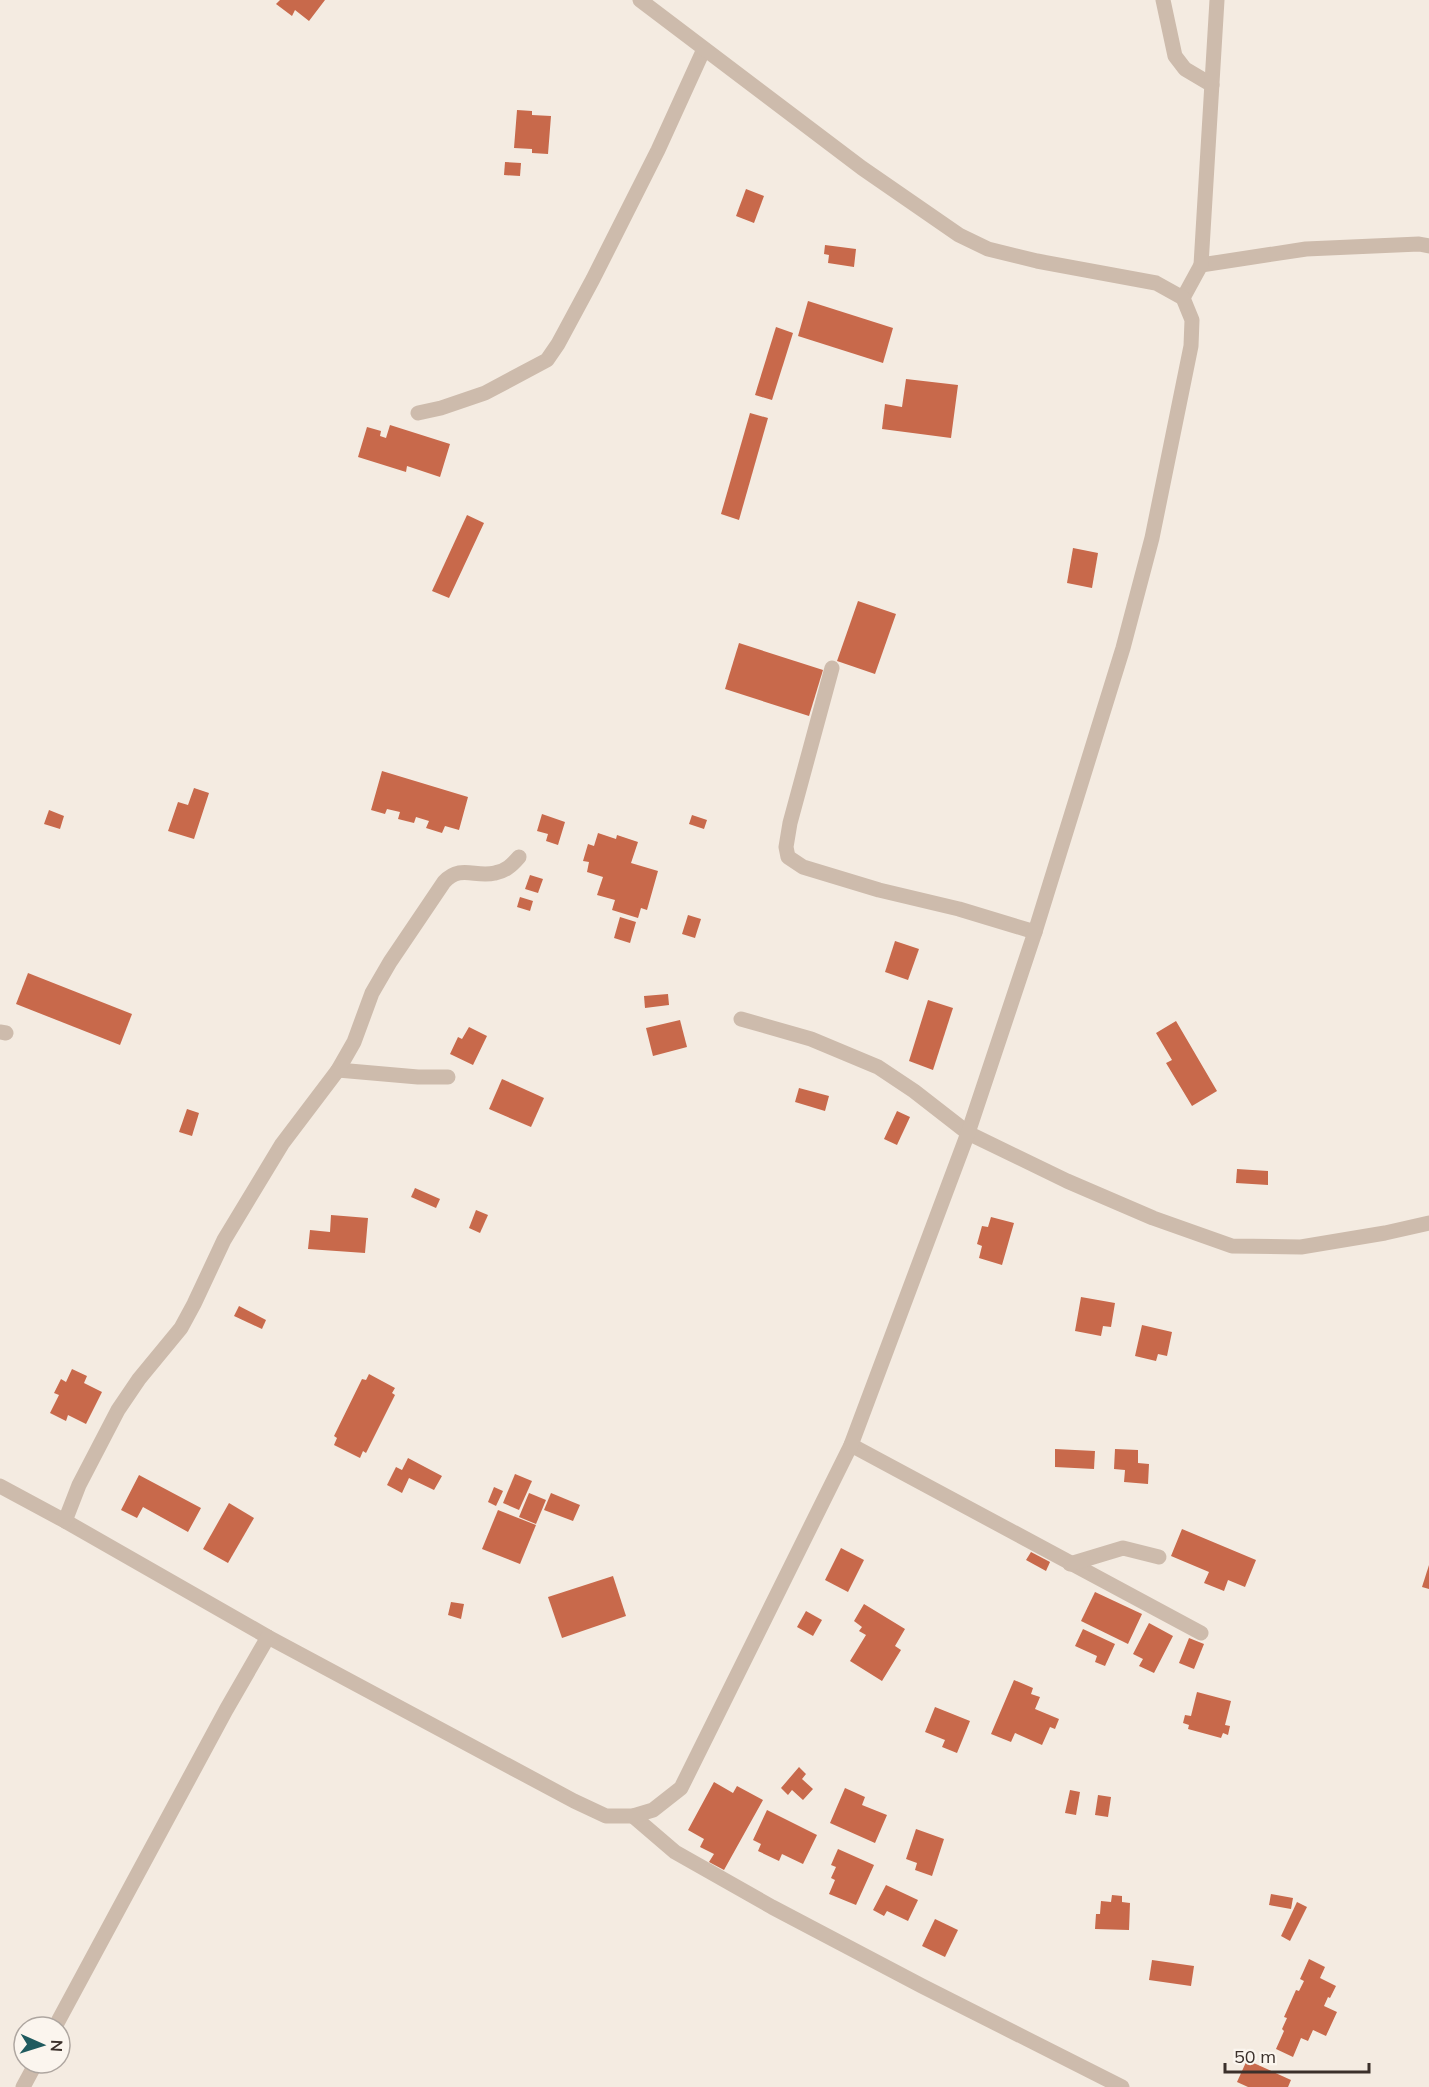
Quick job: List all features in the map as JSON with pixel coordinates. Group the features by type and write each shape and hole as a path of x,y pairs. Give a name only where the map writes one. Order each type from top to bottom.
{"street":[{"path":"0,1486 268,1637 574,1801 606,1816 633,1816 653,1810 681,1788 851,1445 968,1134 1035,933 1123,648 1152,538 1191,346 1192,320 1183,298 1156,283 1036,261 988,249 959,235 862,168 640,0"},
{"path":"1163,0 1175,56 1185,69 1212,85"},
{"path":"1183,298 1201,265 1217,0"},
{"path":"418,413 485,393 547,360 593,279 658,150 704,49"},
{"path":"1201,265 1306,249 1419,244 1429,246"},
{"path":"831,668 790,823 786,846 788,857 803,867 879,890 959,909 1035,933"},
{"path":"65,1521 79,1485 118,1410 139,1379 181,1328 224,1240 288,1136 338,1070 354,1042 372,993 444,882 451,874 461,872 494,874 508,869 519,857"},
{"path":"741,1019 811,1039 878,1067 914,1090 968,1134 1067,1181 1153,1218 1232,1246 1301,1247 1429,1223"},
{"path":"338,1070 399,1076 448,1077"},
{"path":"851,1445 1201,1633"},
{"path":"1070,1564 1123,1548 1159,1557"},
{"path":"61,2015 226,1710 268,1637"},
{"path":"633,1816 675,1852 772,1907 1122,2087"}],"building":[{"path":"280,0 325,0 309,21 295,10 292,16 276,4"},
{"path":"517,110 532,111 532,115 551,116 548,154 532,153 532,149 514,148"},
{"path":"505,162 521,163 520,176 504,175"},
{"path":"746,189 764,196 754,223 736,216"},
{"path":"825,245 856,249 854,267 828,263 829,255 824,254"},
{"path":"808,301 893,328 883,363 798,336"},
{"path":"776,327 793,333 772,400 755,395"},
{"path":"906,379 958,385 951,438 882,429 885,404 902,407"},
{"path":"750,413 768,418 739,520 721,514"},
{"path":"390,425 450,444 440,477 407,466 406,472 358,457 367,427 381,431 380,436 386,438"},
{"path":"467,515 484,523 449,598 432,591"},
{"path":"1073,548 1098,553 1092,588 1067,583"},
{"path":"858,601 896,614 875,674 837,661"},
{"path":"739,643 823,670 809,716 725,689"},
{"path":"382,771 468,797 459,830 445,826 442,833 426,828 429,821 416,817 414,823 398,819 400,812 387,809 385,814 371,810"},
{"path":"194,788 209,793 194,839 168,831 178,802 188,805"},
{"path":"49,810 64,816 60,829 44,824"},
{"path":"542,814 565,822 558,845 546,841 548,834 537,831"},
{"path":"692,815 707,820 704,829 689,824"},
{"path":"598,833 616,839 617,835 638,842 631,863 658,871 647,910 641,908 638,918 612,910 615,900 597,895 603,877 587,872 589,862 583,861 588,844 594,846"},
{"path":"530,875 543,879 538,893 525,889"},
{"path":"520,897 533,901 530,911 517,907"},
{"path":"688,915 701,919 695,938 682,934"},
{"path":"620,917 636,922 630,943 614,938"},
{"path":"895,941 919,949 908,980 885,972"},
{"path":"28,973 132,1014 120,1045 16,1004"},
{"path":"668,994 669,1005 645,1008 644,996"},
{"path":"928,1000 953,1008 933,1070 909,1061"},
{"path":"680,1020 687,1047 653,1056 646,1028"},
{"path":"1176,1021 1217,1091 1192,1106 1166,1063 1172,1060 1156,1033"},
{"path":"469,1027 487,1036 473,1065 450,1054 458,1037 462,1039"},
{"path":"502,1079 544,1098 531,1127 489,1109"},
{"path":"799,1088 829,1096 825,1111 795,1102"},
{"path":"187,1109 199,1113 192,1136 179,1132"},
{"path":"897,1111 910,1117 897,1145 884,1139"},
{"path":"1237,1169 1268,1171 1268,1185 1236,1183"},
{"path":"415,1188 440,1199 436,1208 411,1197"},
{"path":"476,1210 488,1215 480,1233 469,1228"},
{"path":"331,1215 368,1218 365,1253 308,1249 310,1230 330,1232"},
{"path":"991,1217 1014,1223 1002,1265 979,1258 982,1246 977,1244 982,1226 988,1227"},
{"path":"1081,1297 1115,1303 1111,1327 1103,1326 1101,1336 1075,1331"},
{"path":"239,1306 266,1320 262,1329 234,1316"},
{"path":"1142,1325 1172,1332 1167,1356 1158,1354 1156,1361 1135,1356"},
{"path":"72,1369 87,1376 84,1383 102,1392 86,1424 68,1415 66,1421 50,1413 59,1395 54,1393 61,1379 66,1382"},
{"path":"369,1374 395,1388 392,1393 395,1395 366,1453 363,1451 360,1458 334,1445 337,1438 334,1436 362,1379 366,1380"},
{"path":"1055,1449 1095,1451 1094,1469 1055,1467"},
{"path":"1115,1449 1138,1450 1138,1463 1149,1464 1148,1484 1124,1482 1125,1470 1114,1469"},
{"path":"408,1458 442,1476 434,1490 409,1478 402,1493 387,1485 396,1467 402,1470"},
{"path":"515,1474 532,1481 519,1510 503,1503"},
{"path":"139,1475 201,1508 188,1532 143,1507 137,1518 121,1510"},
{"path":"494,1487 503,1491 496,1506 488,1502"},
{"path":"529,1493 546,1500 536,1524 519,1517"},
{"path":"551,1493 580,1505 573,1521 544,1510"},
{"path":"229,1503 254,1518 228,1563 203,1549"},
{"path":"498,1510 536,1525 520,1564 482,1549"},
{"path":"1182,1529 1256,1560 1245,1587 1228,1580 1224,1591 1204,1583 1209,1572 1171,1556"},
{"path":"841,1548 864,1560 848,1592 825,1580"},
{"path":"1031,1552 1050,1562 1046,1571 1026,1560"},
{"path":"1429,1565 1429,1589 1422,1587"},
{"path":"613,1576 626,1616 562,1638 548,1597"},
{"path":"1095,1592 1142,1614 1128,1644 1081,1621"},
{"path":"451,1602 464,1604 461,1619 448,1615"},
{"path":"864,1604 905,1629 895,1646 901,1650 882,1681 850,1661 866,1635 859,1631 862,1627 854,1621"},
{"path":"806,1611 822,1620 813,1636 797,1627"},
{"path":"1149,1623 1173,1636 1154,1673 1139,1666 1143,1659 1133,1654"},
{"path":"1083,1629 1115,1644 1105,1666 1095,1662 1097,1656 1075,1646"},
{"path":"1189,1638 1204,1644 1194,1669 1179,1663"},
{"path":"1014,1680 1033,1688 1031,1694 1040,1697 1035,1709 1059,1719 1055,1729 1050,1727 1042,1745 1015,1733 1011,1742 991,1734"},
{"path":"1197,1692 1231,1701 1225,1725 1230,1726 1228,1735 1223,1733 1221,1738 1188,1729 1189,1725 1183,1723 1185,1715 1191,1716"},
{"path":"935,1707 970,1721 957,1753 942,1747 945,1740 925,1732"},
{"path":"799,1767 806,1774 802,1779 813,1789 803,1800 792,1790 788,1795 781,1788"},
{"path":"714,1782 733,1793 737,1786 763,1800 724,1870 709,1862 714,1854 700,1847 704,1839 688,1830"},
{"path":"845,1788 865,1797 862,1805 887,1815 875,1843 830,1823"},
{"path":"1070,1790 1080,1792 1076,1815 1065,1813"},
{"path":"1098,1795 1111,1797 1108,1817 1095,1815"},
{"path":"767,1810 817,1835 803,1864 782,1854 779,1861 758,1851 761,1844 753,1840"},
{"path":"916,1829 944,1839 932,1876 915,1870 917,1863 906,1859"},
{"path":"838,1849 874,1865 856,1905 829,1894 835,1880 831,1878 836,1867 831,1865"},
{"path":"886,1885 918,1900 908,1921 887,1911 884,1916 873,1910"},
{"path":"1271,1894 1293,1898 1291,1909 1269,1905"},
{"path":"1112,1895 1122,1896 1122,1902 1130,1903 1129,1930 1095,1929 1096,1914 1100,1914 1101,1901 1111,1902"},
{"path":"1297,1902 1307,1907 1290,1941 1281,1936"},
{"path":"935,1919 958,1930 945,1957 922,1946"},
{"path":"1309,1959 1325,1967 1320,1978 1336,1986 1324,2006 1337,2012 1326,2036 1313,2030 1308,2041 1301,2038 1293,2057 1276,2049 1284,2031 1282,2029 1287,2018 1284,2017 1296,1990 1299,1991 1304,1981 1300,1979"},
{"path":"1152,1960 1194,1966 1191,1986 1149,1980"},
{"path":"1247,2060 1291,2080 1288,2087 1248,2087 1237,2082"}]}
